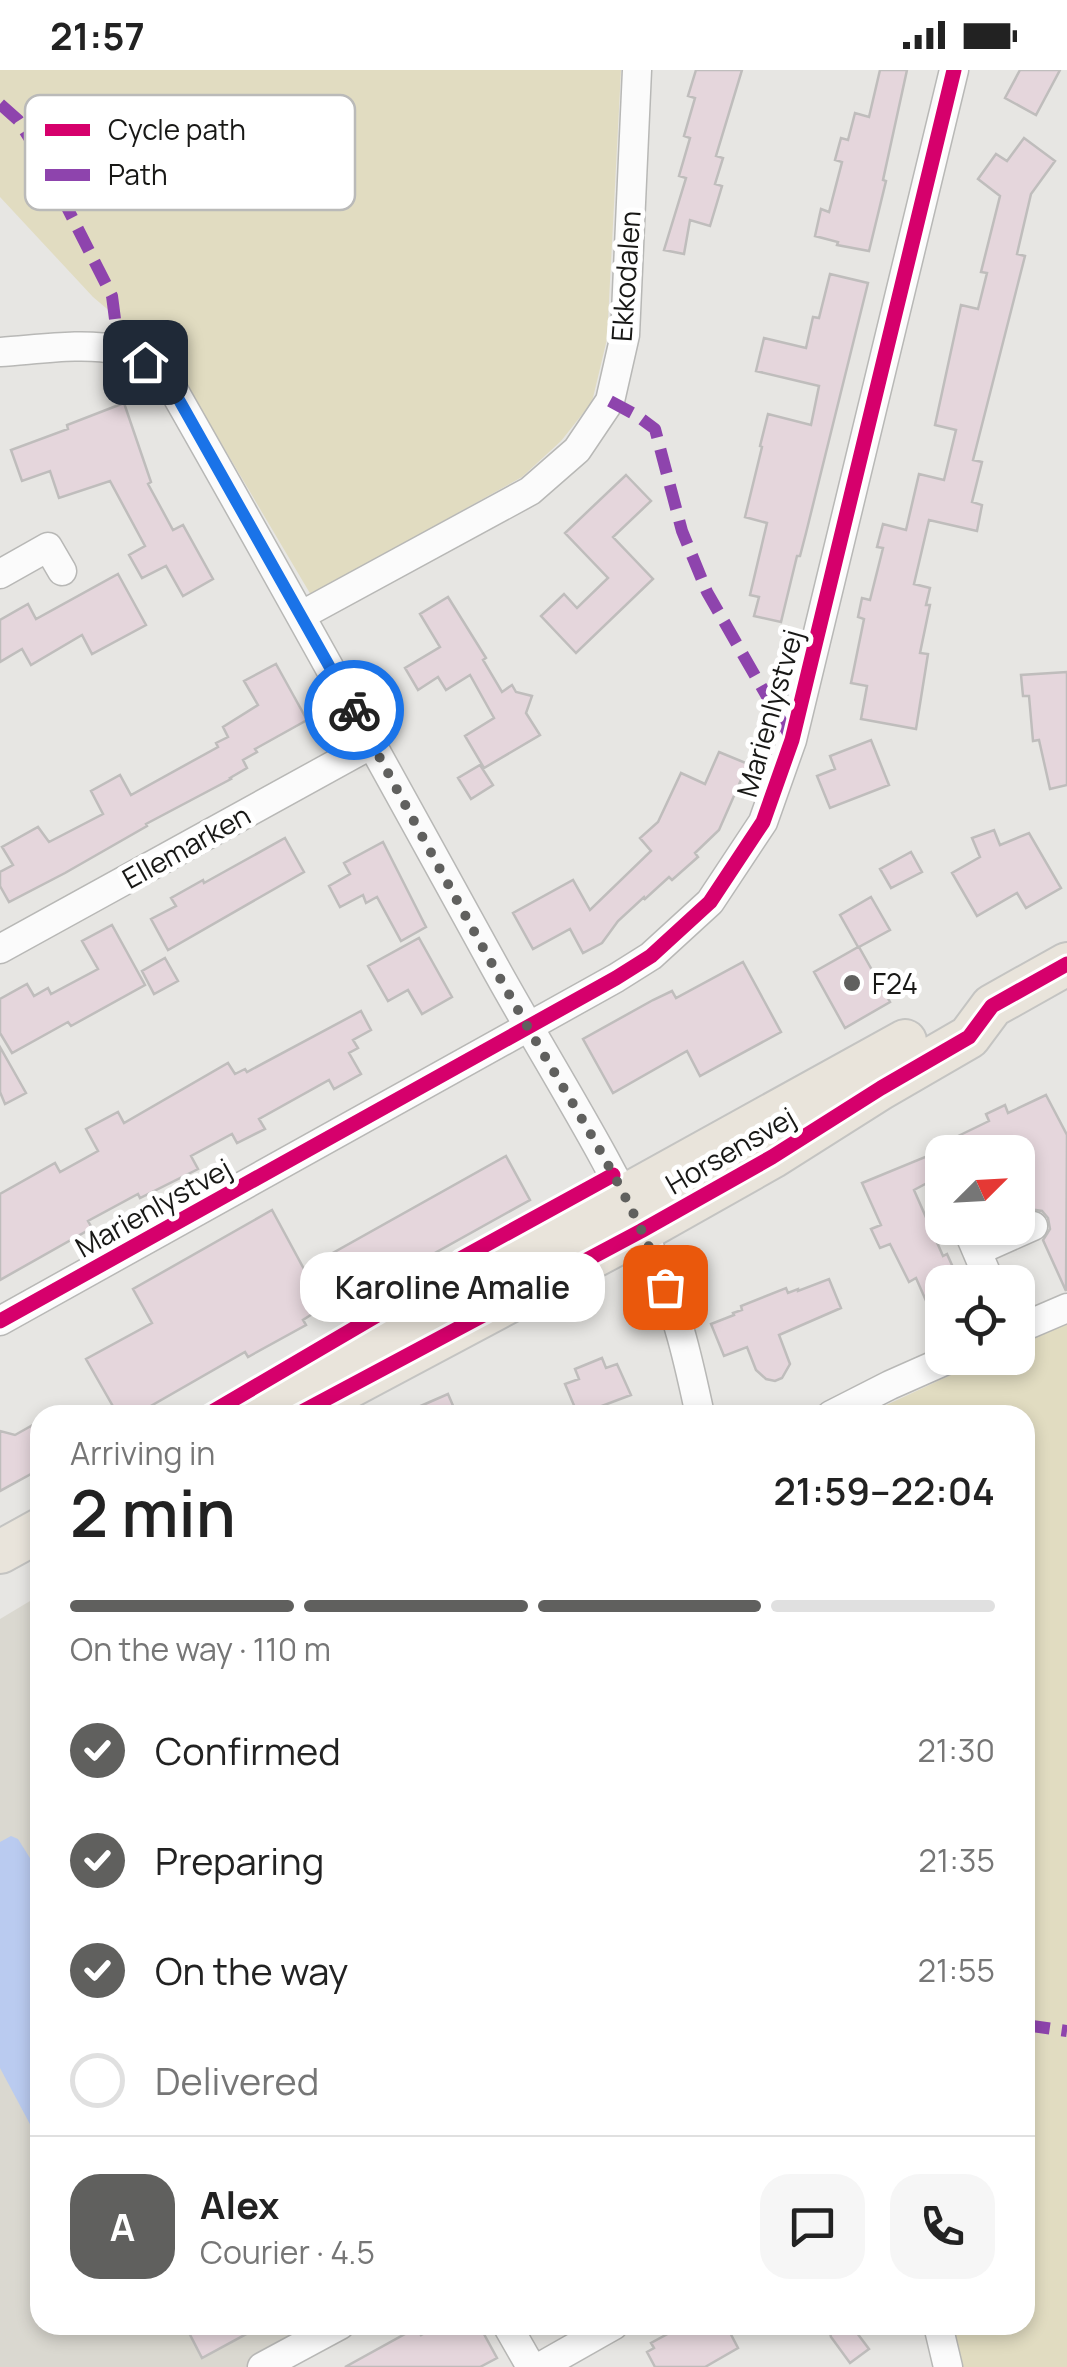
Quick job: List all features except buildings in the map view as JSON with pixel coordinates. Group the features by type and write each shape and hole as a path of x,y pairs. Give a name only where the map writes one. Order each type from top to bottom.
{"main road":[{"name":"Horsensvej","path":"313,1405 633,1214 966,1007 992,1006 1067,964"},
{"name":"Horsensvej","path":"255,1405 408,1316 633,1214"},
{"path":"0,1552 30,1536"},
{"path":"0,1572 30,1556"}],"street":[{"name":"Ekkodalen","path":"302,615 530,491 577,450 610,400 625,335 636,70"},
{"name":"Marienlystvej","path":"0,1321 651,956 710,902 763,822 792,740 954,70"},
{"path":"0,352 74,347 119,350 145,362 174,391 633,1214 673,1308 697,1405"},
{"path":"0,574 48,547 62,571"},
{"name":"Ellemarken","path":"0,949 372,744"},
{"path":"1035,1321 1067,1308"},
{"path":"851,1405 925,1370"},
{"path":"262,2367 321,2335"},
{"path":"513,2335 531,2367"},
{"path":"540,2367 596,2335"},
{"path":"940,2335 948,2367"}],"shaded area":[{"path":"0,70 621,70 607,339 592,402 561,441 522,477 311,595 176,367 93,297 0,197"},
{"path":"1067,1320 1067,2367 956,2367 948,2335 1035,2335 1035,1405 886,1405 951,1375 1035,1375 1035,1335"},
{"path":"30,1601 30,2335 303,2335 246,2367 0,2367 0,1619"}],"water":[{"path":"11,1836 18,1839 30,1858 30,2124 0,2068 0,1842"}],"marked path":[{"path":"0,104 25,131"},
{"path":"68,210 112,296 119,350"},
{"path":"610,401 655,429 682,531 707,592 792,740"},
{"path":"1035,2026 1067,2031"}],"cycle path":[{"path":"0,1321 616,978 651,956 710,902 763,822 792,740 954,70"},
{"path":"315,1405 772,1157 969,1037 992,1006 1067,964"},
{"path":"224,1405 437,1280 460,1259 613,1175"}],"way so far":[{"path":"354,710 613,1175 665,1287"}],"place":[{"name":"F24","path":"852,983"},
{"name":"Karoline Amalie","path":"665,1287"}],"route":[{"path":"145,362 174,391 354,710"}]}
